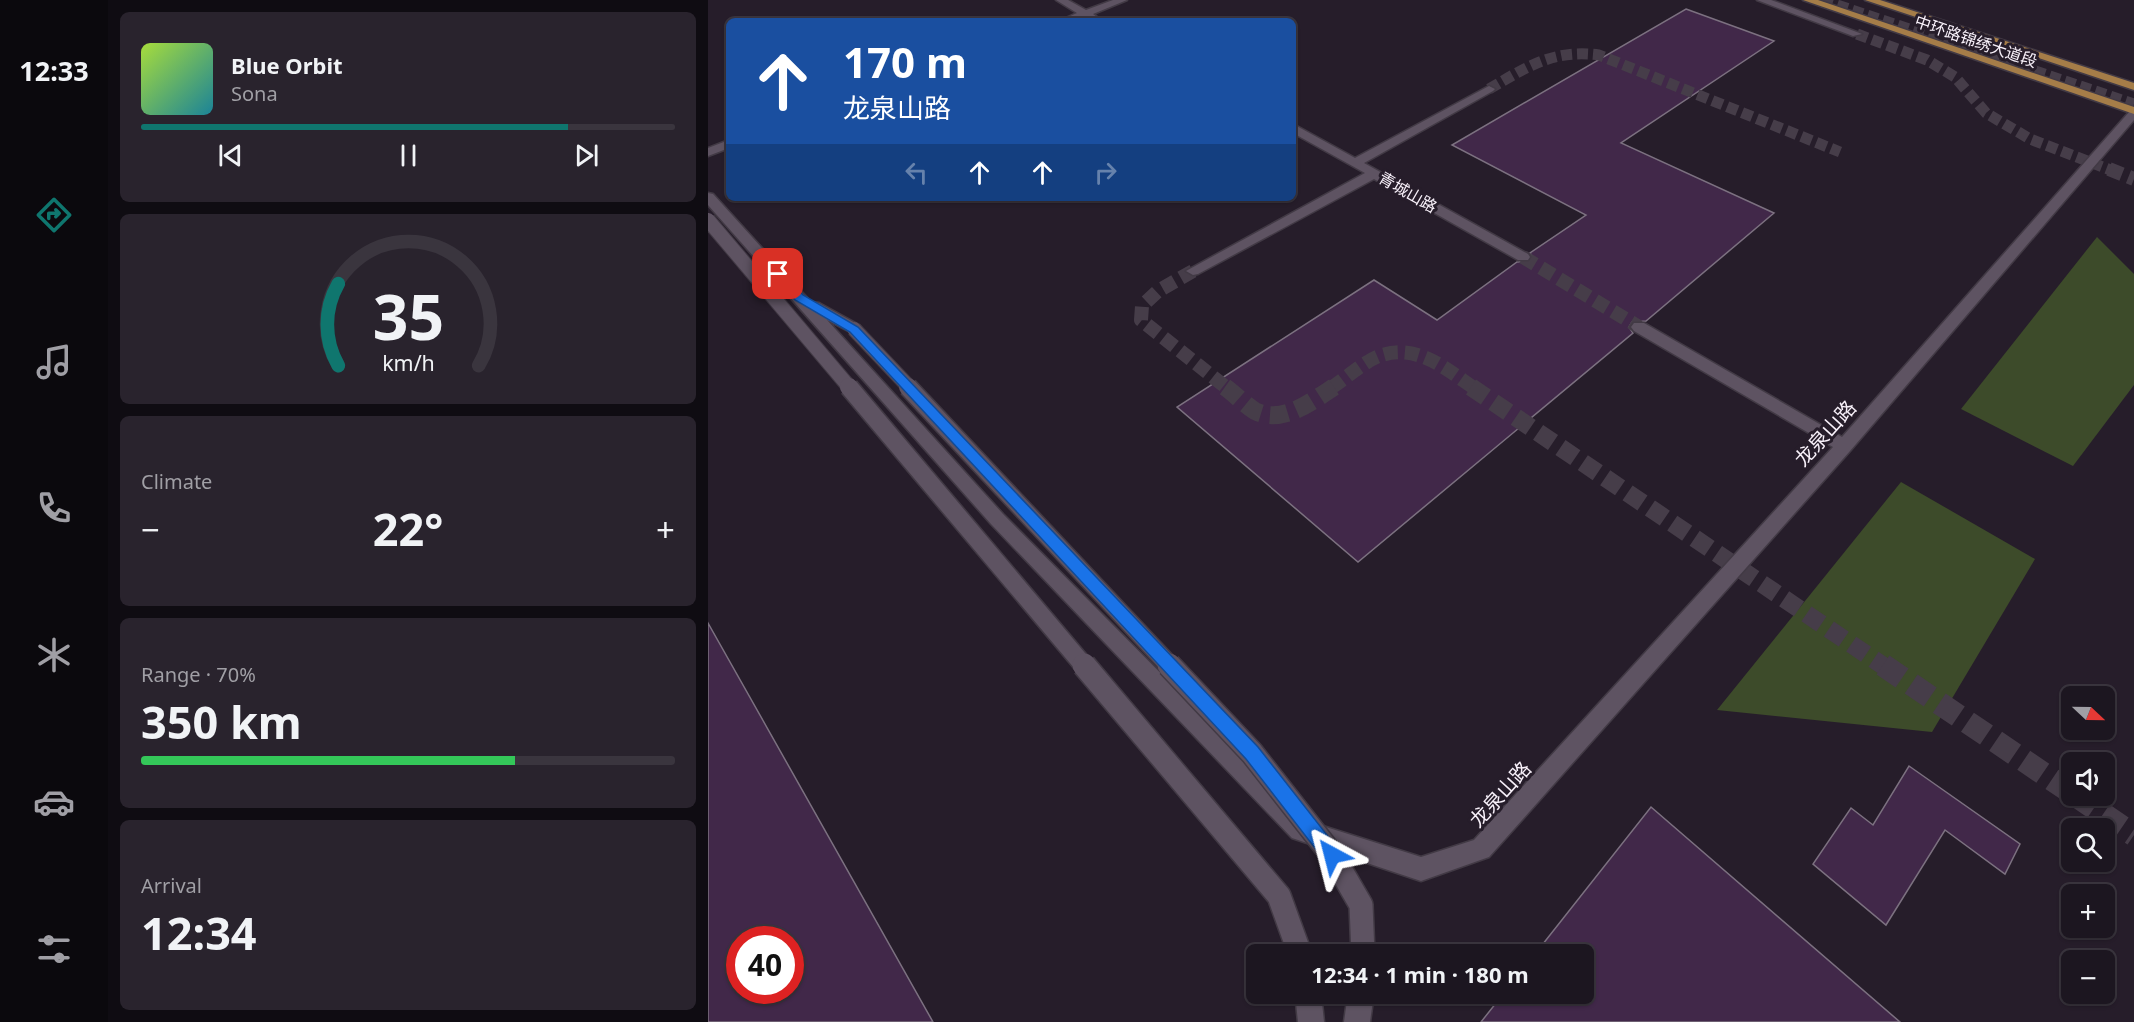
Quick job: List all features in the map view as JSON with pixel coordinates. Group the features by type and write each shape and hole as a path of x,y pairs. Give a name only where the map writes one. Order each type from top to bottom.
{"main road":[{"name":"中环路锦绣大道段","path":"1808,0 2134,112"},
{"name":"中环路锦绣大道段","path":"1870,0 2134,87"}],"street":[{"path":"1061,0 1093,18"},
{"path":"1073,18 1122,0"},
{"path":"1762,0 1857,33"},
{"path":"1356,162 1489,89"},
{"name":"龙泉山路","path":"708,197 997,519 1300,830 1420,869 1480,849 1844,446 2134,112"},
{"name":"青城山路","path":"1296,130 1523,257"},
{"path":"708,152 726,145"},
{"path":"1193,271 1375,173"},
{"path":"708,220 1279,897 1296,944"},
{"path":"799,298 854,329 1252,753 1332,855 1361,905 1363,944"},
{"path":"1639,327 1844,446"},
{"path":"1309,1004 1311,1022"},
{"path":"1357,1022 1359,1004"}],"green space":[{"path":"2097,237 2134,274 2134,385 2073,466 1961,409"},
{"path":"1901,482 2035,559 1932,732 1717,710"}],"building":[{"path":"1686,9 1774,41 1621,143 1774,213 1646,321 1632,322 1629,327 1633,333 1358,562 1177,407 1374,280 1437,320 1517,262 1530,261 1532,256 1530,253 1586,215 1452,145"},
{"path":"708,623 933,1022 708,1022"},
{"path":"1909,766 2020,844 2005,874 1945,830 1886,925 1813,864 1851,808 1873,825"},
{"path":"1651,807 1900,1022 1481,1022 1495,1004 1594,1004 1594,944 1543,944"}],"tunnel":[{"path":"1822,0 2134,104"},
{"path":"1857,34 1927,60 1955,77 1986,113 2030,139 2113,171"},
{"path":"1489,89 1528,67 1554,57 1599,55 1840,152"},
{"path":"2109,169 2134,179"},
{"path":"1523,257 1639,327"},
{"path":"1193,271 1158,291 1142,306 1141,320 1227,388"},
{"path":"1331,388 1370,361 1395,352 1408,353 1431,360 1474,388"},
{"path":"1225,387 1255,411 1266,415 1297,410 1334,387"},
{"path":"1471,387 1885,667"},
{"path":"1883,665 2061,786"},
{"path":"2091,806 2134,835"}],"route":[{"path":"778,274 799,298 854,329 1252,753 1332,855"}]}
